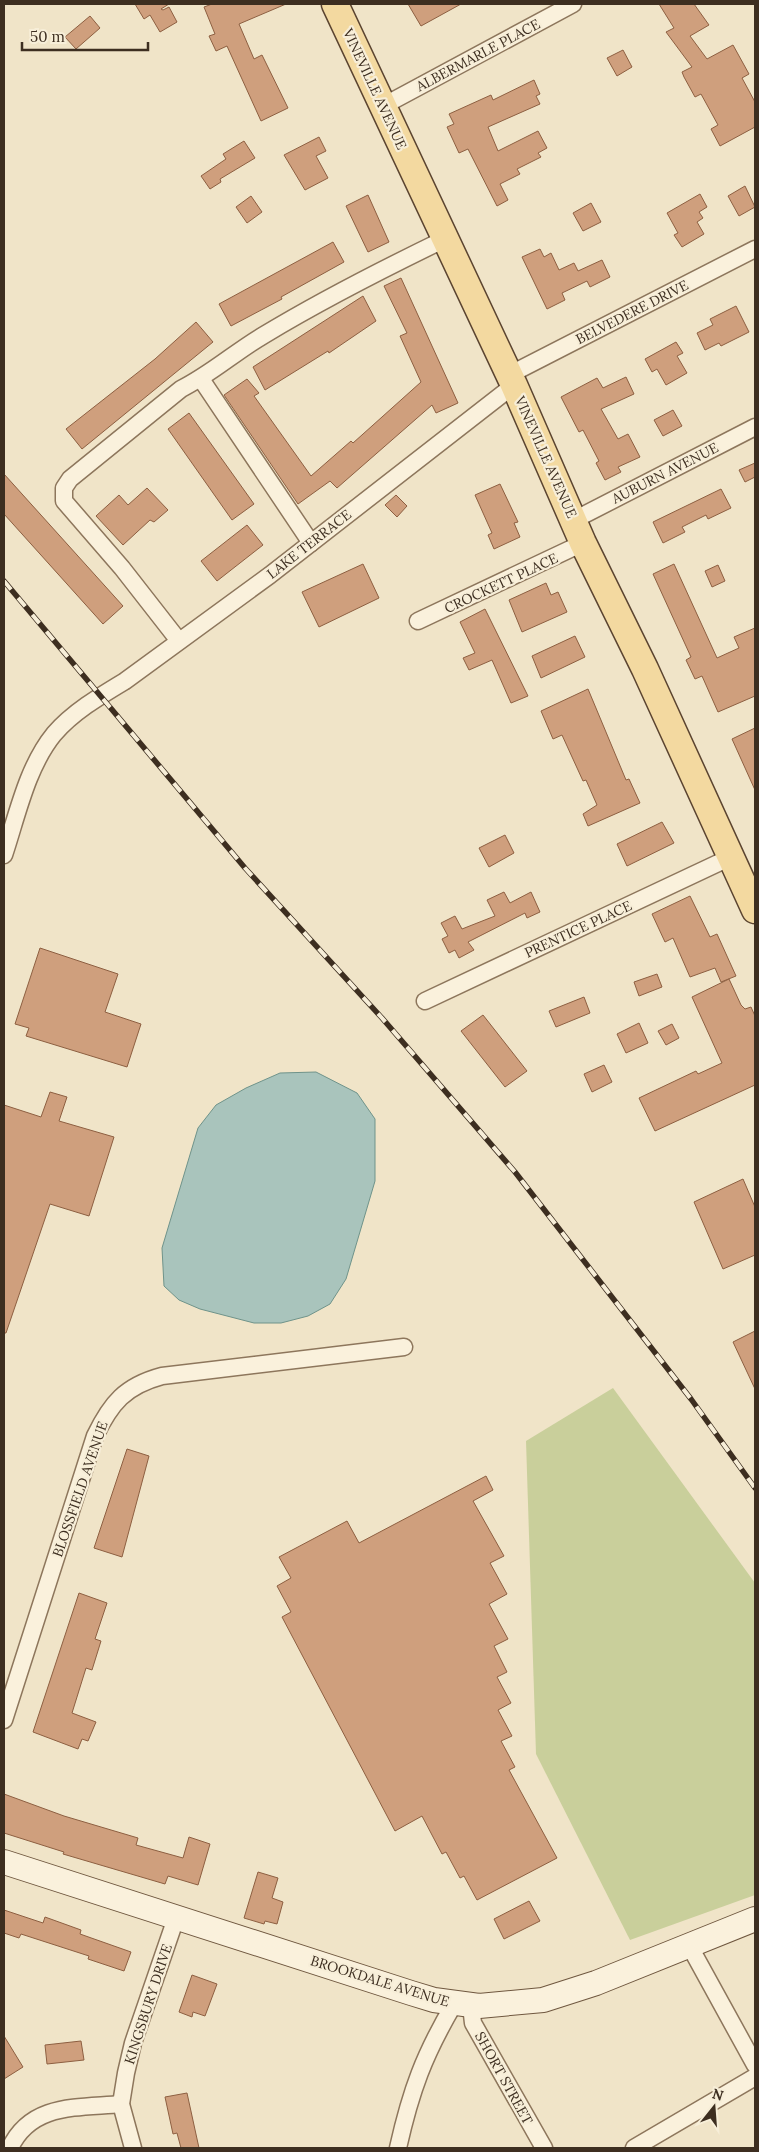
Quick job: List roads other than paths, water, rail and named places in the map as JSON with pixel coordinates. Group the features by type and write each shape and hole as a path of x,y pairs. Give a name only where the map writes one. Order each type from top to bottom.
{"main road":[{"name":"VINEVILLE AVENUE","path":"336,4 755,910"}],"street":[{"name":"ALBERMARLE PLACE","path":"383,106 574,4"},
{"path":"179,641 122,568 64,500 64,488 70,479 181,389 201,379 262,336 369,276 445,239"},
{"name":"BELVEDERE DRIVE","path":"511,380 755,249"},
{"path":"201,379 311,543"},
{"name":"LAKE TERRACE","path":"4,855 31,775 44,748 55,733 99,697 125,682 311,543 511,380"},
{"name":"AUBURN AVENUE","path":"579,531 755,427"},
{"name":"CROCKETT PLACE","path":"418,621 579,531"},
{"name":"PRENTICE PLACE","path":"425,1001 730,857"},
{"name":"BLOSSFIELD AVENUE","path":"4,1720 95,1436 114,1403 139,1384 162,1376 404,1347"},
{"name":"BROOKDALE AVENUE","path":"4,1862 411,1993 462,2004 501,2006 543,2000 596,1983 755,1919"},
{"name":"KINGSBURY DRIVE","path":"133,2148 121,2104 133,2043 176,1918"},
{"path":"690,1944 755,2065"},
{"path":"398,2148 417,2075 433,2040 462,2004"},
{"name":"SHORT STREET","path":"462,2004 544,2148"},
{"path":"634,2148 755,2077"},
{"path":"10,2148 18,2132 36,2118 60,2110 121,2104"}],"water":[{"path":"316,1072 357,1093 375,1119 375,1181 346,1279 330,1304 308,1316 281,1323 254,1323 200,1309 179,1300 164,1286 162,1248 198,1128 216,1105 246,1088 280,1073"}],"railway":[{"path":"4,581 245,868 382,1018 515,1172 691,1399 755,1488"}]}
